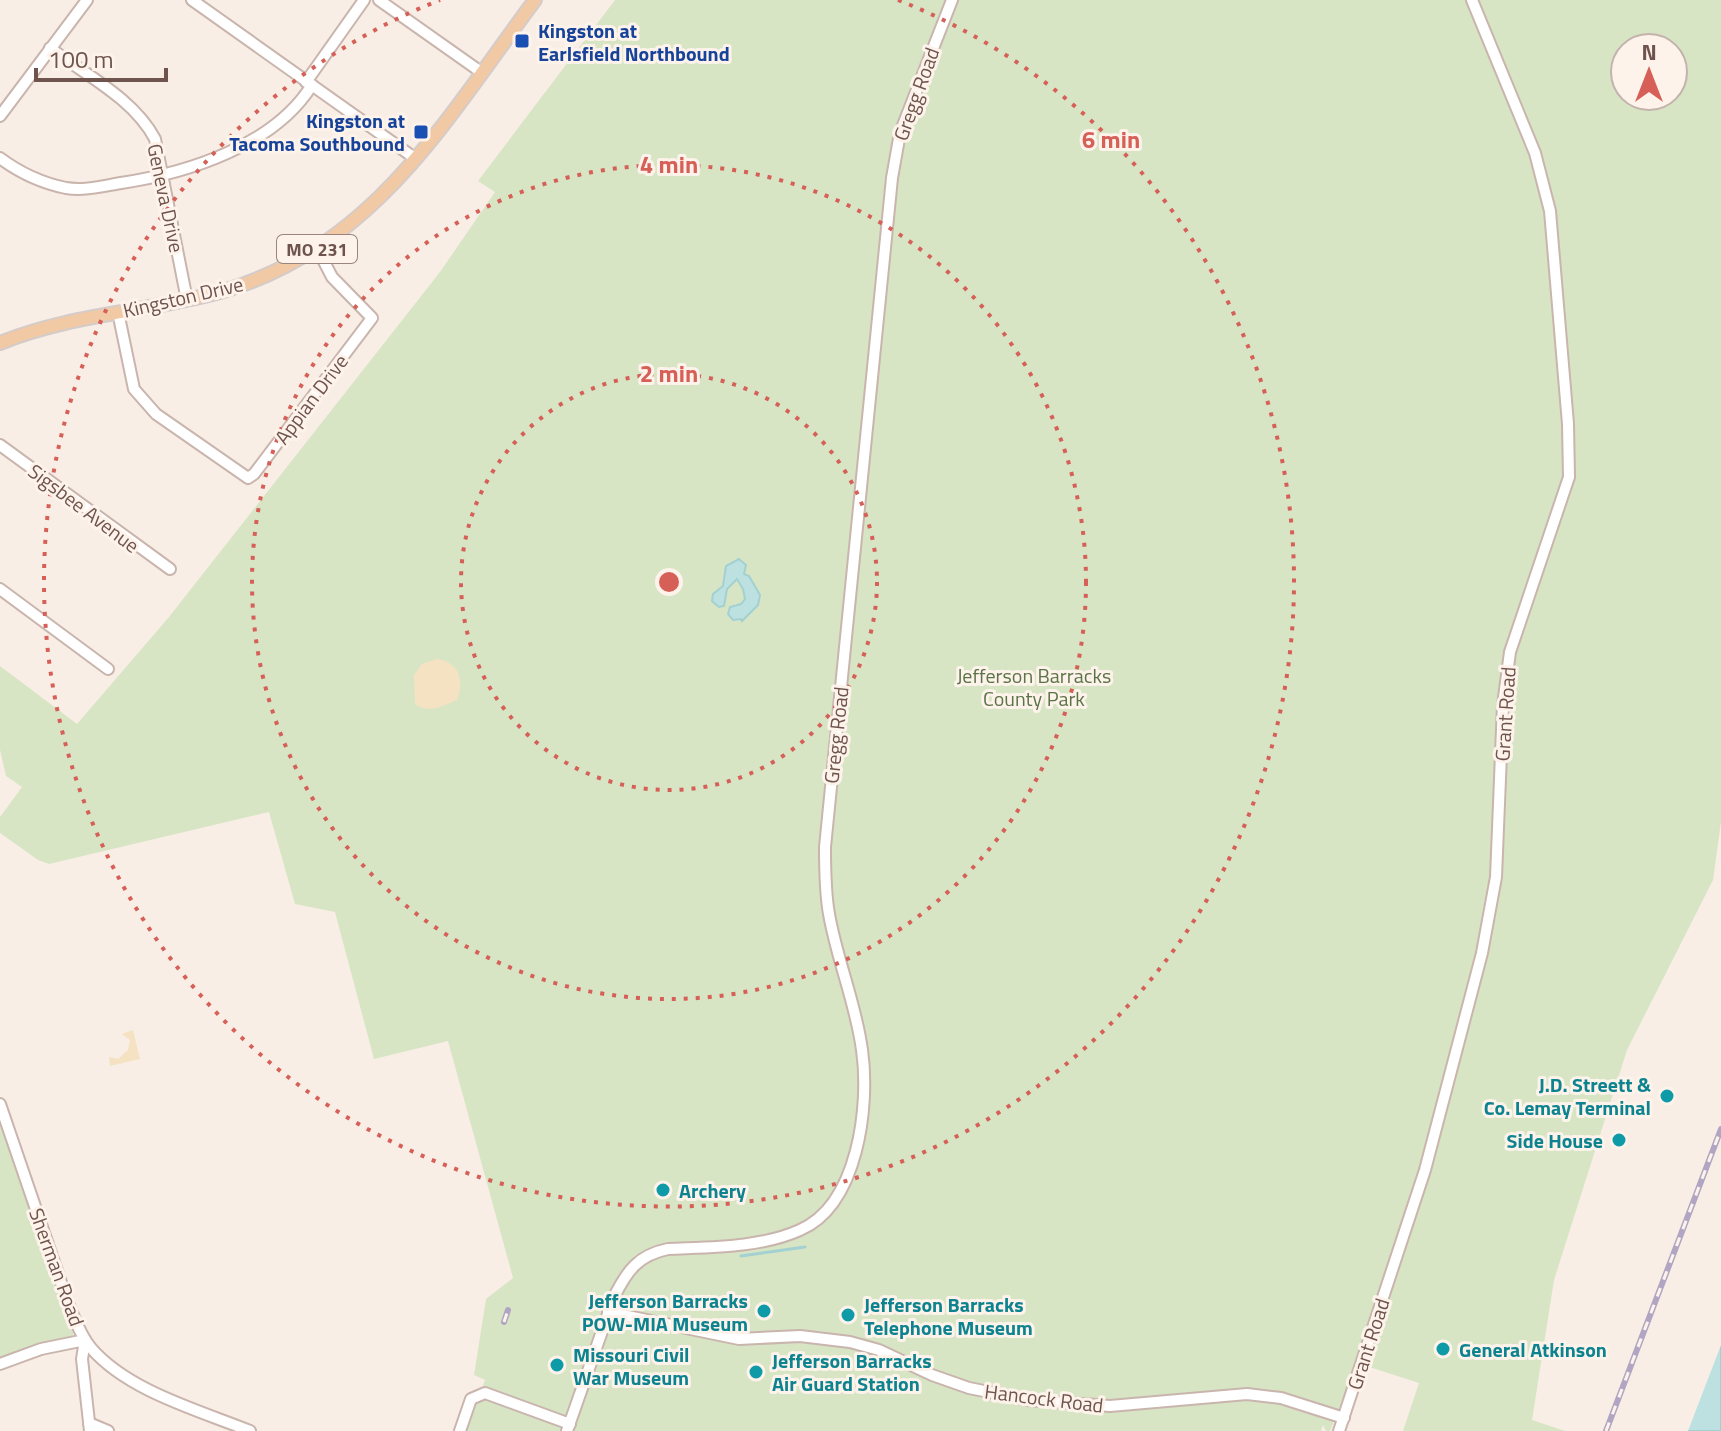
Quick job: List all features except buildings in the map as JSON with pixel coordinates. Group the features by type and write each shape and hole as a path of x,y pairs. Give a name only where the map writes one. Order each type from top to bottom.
{"main road":[{"name":"Kingston Drive","path":"0,343 56,324 187,300 260,278 317,248 374,205 416,159 535,0"}],"street":[{"path":"0,116 87,0"},
{"path":"192,0 416,159"},
{"path":"0,158 29,176 69,188 94,188 164,175 229,153 274,124 305,96 309,84 364,0"},
{"path":"379,0 481,72"},
{"name":"Gregg Road","path":"569,1427 608,1312 624,1277 645,1256 668,1249 777,1238 807,1226 836,1200 853,1162 864,1094 863,1053 829,915 825,847 892,178 900,133 952,0"},
{"name":"Grant Road","path":"1339,1431 1425,1170 1482,953 1496,877 1504,695 1510,652 1569,477 1559,304 1548,203 1535,153 1472,0"},
{"name":"Geneva Drive","path":"50,48 135,111 147,124 155,139 164,175 187,300"},
{"name":"Appian Drive","path":"118,312 132,381 142,401 248,478 372,318 332,277 317,248"},
{"name":"Sigsbee Avenue","path":"0,445 170,569"},
{"path":"0,589 108,669"},
{"name":"Sherman Road","path":"0,1104 68,1303 85,1340 109,1366 133,1382 250,1431"},
{"name":"Hancock Road","path":"608,1312 739,1339 800,1336 850,1342 879,1350 959,1385 1028,1400 1110,1406 1247,1394 1281,1398 1344,1418"},
{"path":"0,1364 41,1349 85,1340 82,1359 90,1427 108,1431"},
{"path":"460,1431 471,1399 485,1393 569,1427"}],"green space":[{"name":"Jefferson Barracks County Park","path":"615,0 1721,0 1721,822 1713,880 1627,1050 1554,1280 1532,1420 1565,1431 1403,1431 1419,1383 1357,1363 1330,1431 1326,1431 1323,1425 1321,1431 467,1431 485,1380 474,1375 486,1299 513,1278 448,1041 374,1059 335,912 295,904 269,812 49,864 38,860 0,833 0,817 22,787 6,776 0,750 0,666 77,724 169,617 440,272 495,192 478,181"},
{"path":"0,1122 73,1338 0,1361"}],"sand":[{"path":"437,659 451,664 458,674 460,686 457,700 436,708 420,707 415,704 414,675 422,664"},
{"path":"133,1030 140,1059 110,1066 109,1057 118,1059 128,1050 130,1040 122,1034"}],"water":[{"path":"739,559 746,565 744,574 749,576 760,595 758,605 742,621 733,620 728,614 730,607 741,604 745,599 737,579 727,589 724,606 719,607 712,601 713,594 723,586 726,566"},
{"path":"1721,1331 1721,1431 1678,1431"}],"pier":[{"path":"1721,1327 1721,1345 1688,1431 1674,1431 1717,1329"}],"waterway":[{"path":"741,1256 805,1247"}],"railway":[{"path":"1606,1431 1721,1129"},
{"path":"504,1322 508,1310"}],"place":[{"name":"Kingston at Earlsfield Northbound","path":"522,41"},
{"name":"Kingston at Tacoma Southbound","path":"421,132"},
{"name":"J.D. Streett & Co. Lemay Terminal","path":"1667,1096"},
{"name":"Side House","path":"1619,1140"},
{"name":"Archery","path":"663,1190"},
{"name":"Jefferson Barracks POW-MIA Museum","path":"764,1311"},
{"name":"Jefferson Barracks Telephone Museum","path":"848,1315"},
{"name":"General Atkinson","path":"1443,1349"},
{"name":"Missouri Civil War Museum","path":"557,1365"},
{"name":"Jefferson Barracks Air Guard Station","path":"756,1372"}]}
